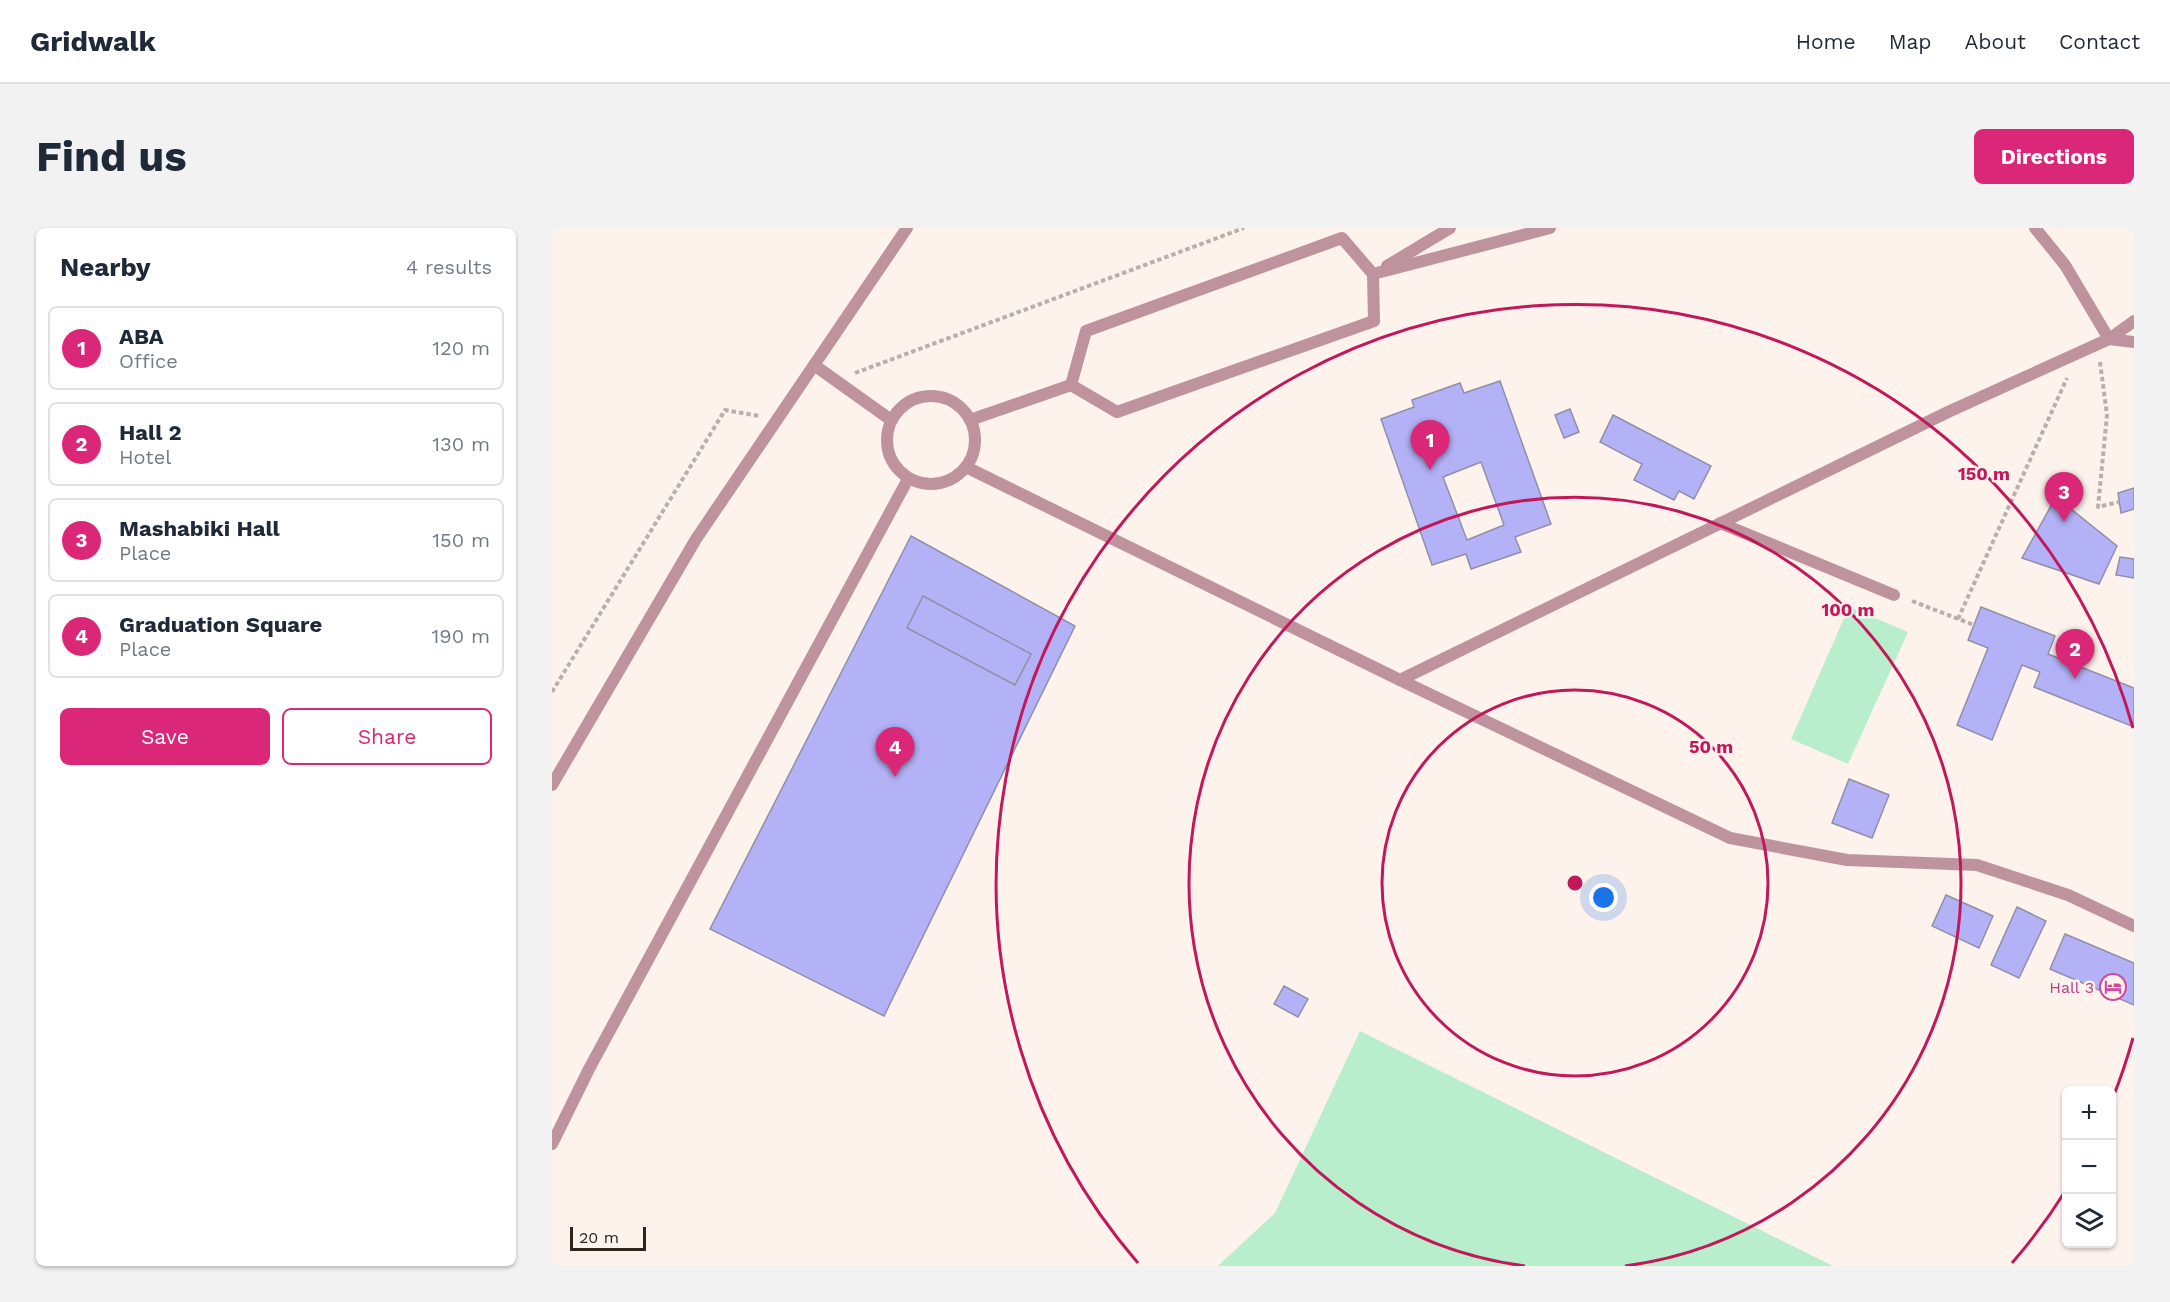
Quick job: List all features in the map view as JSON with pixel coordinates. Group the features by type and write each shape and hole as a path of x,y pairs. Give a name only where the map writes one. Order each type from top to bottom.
{"lane":[{"path":"552,785 696,539 907,228"},
{"path":"1373,274 1450,228"},
{"path":"1373,274 1550,228"},
{"path":"2035,228 2065,265 2104,341"},
{"path":"1342,238 1373,274 1374,321 1117,412 1071,384 1086,331 1342,238"},
{"path":"1400,680 1948,412 2104,341 2134,321"},
{"path":"2104,341 2134,342"},
{"path":"814,365 891,420"},
{"path":"970,420 1071,384"},
{"path":"923,396 937,396 951,400 962,409 975,432 975,445 966,467 957,477 939,484 920,484 908,479 890,459 887,433 891,420 899,409 923,396"},
{"path":"966,467 1400,680 1730,838 1847,860 1977,865 2068,895 2134,926"},
{"path":"552,1144 590,1069 908,479"},
{"path":"1720,523 1894,595"}],"path":[{"path":"834,380 1244,228"},
{"path":"2104,341 2107,415 2098,507 2119,502"},
{"path":"1958,619 2079,353"},
{"path":"552,692 725,410 777,420"},
{"path":"1894,595 1974,625"}],"green space":[{"path":"1849,607 1908,632 1848,764 1791,739"},
{"path":"1360,1031 1833,1266 1218,1266 1275,1213"}],"building":[{"path":"1500,381 1551,524 1515,537 1521,552 1471,569 1466,554 1432,565 1381,419 1414,407 1412,400 1460,383 1464,393","holes":["1481,462 1504,525 1467,540 1443,477"]},
{"path":"1570,409 1579,432 1564,438 1555,415"},
{"path":"1613,415 1711,466 1694,499 1679,491 1674,500 1634,480 1642,464 1600,442"},
{"path":"2134,488 2134,509 2121,513 2118,493"},
{"path":"2056,497 2117,546 2099,584 2022,558"},
{"path":"911,536 1075,626 884,1016 710,929"},
{"path":"2120,557 2134,559 2134,578 2116,575"},
{"path":"923,596 1031,654 1015,685 907,628"},
{"path":"1981,607 2055,636 2048,654 2134,688 2134,727 2034,687 2040,672 2022,665 1992,740 1957,725 1988,648 1968,640"},
{"path":"1849,779 1889,795 1872,838 1832,823"},
{"path":"1946,895 1993,916 1979,948 1932,926"},
{"path":"2017,907 2046,921 2019,978 1991,965"},
{"name":"Hall 3","path":"2065,934 2134,963 2134,1005 2050,969"},
{"path":"1284,986 1308,999 1298,1017 1274,1004"}],"place":[{"name":"ABA","path":"1430,470"},
{"name":"Mashabiki Hall","path":"2064,522"},
{"name":"Hall 2","path":"2075,679"},
{"name":"Graduation Square","path":"895,777"},
{"name":"Hall 3","path":"2113,987"}]}
